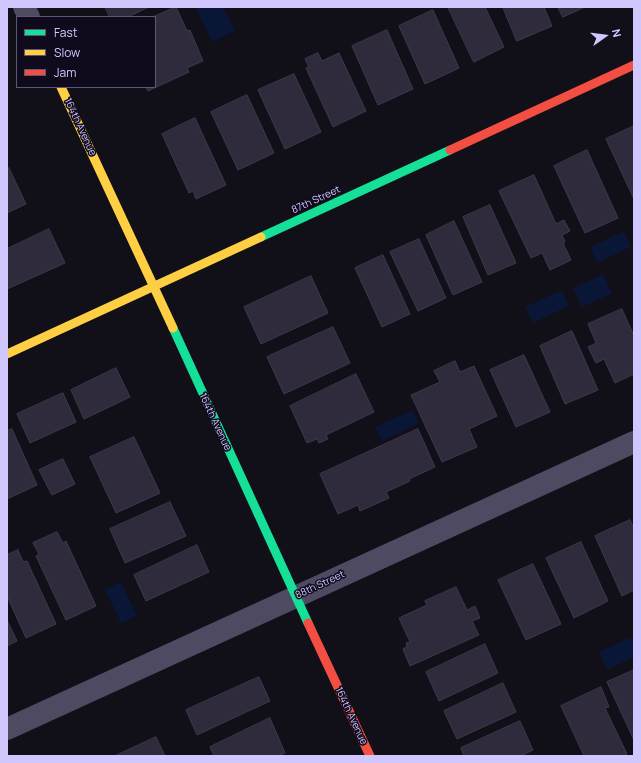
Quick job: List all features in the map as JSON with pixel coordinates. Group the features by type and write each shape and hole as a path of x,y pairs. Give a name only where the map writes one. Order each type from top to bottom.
{"street":[{"path":"24,7 28,16"},
{"name":"87th Street","path":"7,354 634,65"},
{"name":"164th Avenue","path":"61,88 370,756"},
{"name":"88th Street","path":"7,729 634,442"}],"water":[{"path":"195,7 223,7 235,31 212,42"},
{"path":"624,231 631,247 597,263 590,247"},
{"path":"603,274 612,293 582,307 573,288"},
{"path":"562,290 569,306 533,323 525,307"},
{"path":"412,410 419,423 382,441 375,427"},
{"path":"121,582 137,616 121,623 105,590"},
{"path":"630,637 634,645 634,657 607,670 599,652"}],"building":[{"path":"105,7 149,7 130,16 110,16"},
{"path":"176,7 187,31 190,30 203,61 187,68 189,72 156,87 156,16"},
{"path":"448,7 485,7 504,47 474,62"},
{"path":"503,7 544,7 552,26 517,41"},
{"path":"558,7 585,7 563,17"},
{"path":"433,10 459,68 425,84 399,26"},
{"path":"387,30 413,89 378,105 352,46"},
{"path":"318,53 322,61 339,53 366,111 333,127 306,68 309,67 305,59"},
{"path":"294,74 321,132 285,149 258,90"},
{"path":"146,88 154,88 148,91"},
{"path":"247,95 274,153 238,170 211,112"},
{"path":"195,118 226,185 196,199 193,191 189,193 162,134"},
{"path":"634,126 634,199 606,139"},
{"path":"587,150 618,218 585,233 554,166"},
{"path":"9,168 26,204 7,213 7,169"},
{"path":"534,175 556,224 564,220 570,231 562,235 565,242 563,243 571,260 550,270 542,253 531,258 499,191"},
{"path":"490,205 516,263 488,275 463,217"},
{"path":"454,221 482,282 453,295 426,235"},
{"path":"49,229 65,263 7,289 7,249"},
{"path":"419,239 446,298 418,311 390,252"},
{"path":"383,255 410,314 382,327 355,268"},
{"path":"311,276 328,313 261,344 244,307"},
{"path":"622,309 634,336 634,374 615,383 604,359 596,363 588,347 596,343 588,324"},
{"path":"333,327 350,363 284,394 267,357"},
{"path":"572,331 598,390 565,404 540,346"},
{"path":"524,355 550,412 516,427 490,370"},
{"path":"455,361 460,372 474,366 497,416 469,429 477,447 442,462 411,395 440,382 434,371"},
{"path":"116,368 130,397 84,419 71,390"},
{"path":"356,374 374,412 326,435 328,439 319,443 317,439 307,443 290,406"},
{"path":"63,393 76,422 30,443 17,414"},
{"path":"12,429 37,485 7,499 7,431"},
{"path":"418,429 435,467 386,492 389,498 360,511 358,505 338,514 320,474"},
{"path":"134,437 160,493 116,513 90,457"},
{"path":"63,459 75,484 52,495 39,470"},
{"path":"170,502 186,536 125,563 110,529"},
{"path":"630,520 634,528 634,590 622,596 595,536"},
{"path":"57,532 63,543 66,541 96,606 66,620 36,556 39,554 33,543"},
{"path":"581,542 608,601 574,618 546,558"},
{"path":"197,545 209,572 146,601 134,575"},
{"path":"18,550 23,562 27,561 56,624 26,638 7,596 7,555"},
{"path":"533,564 561,624 526,640 498,580"},
{"path":"456,587 467,610 475,606 480,618 472,621 479,635 410,666 403,649 407,647 406,643 410,642 399,618 427,605 425,601"},
{"path":"7,620 17,641 7,646"},
{"path":"485,644 498,673 439,701 426,672"},
{"path":"634,670 634,740 607,682"},
{"path":"259,677 270,701 197,735 186,710"},
{"path":"503,683 516,712 457,739 444,711"},
{"path":"601,687 609,707 605,708 627,754 623,756 584,756 561,706"},
{"path":"270,718 285,753 278,756 214,756 210,747"},
{"path":"520,721 533,750 521,756 464,756 461,748"},
{"path":"156,737 165,756 115,756"}],"traffic: fast":[{"path":"261,237 450,150"},
{"path":"173,328 308,623"}],"traffic: slow":[{"path":"61,88 173,328"},
{"path":"7,354 261,237"}],"traffic: jam":[{"path":"450,150 634,65"},
{"path":"308,623 370,756"}]}
